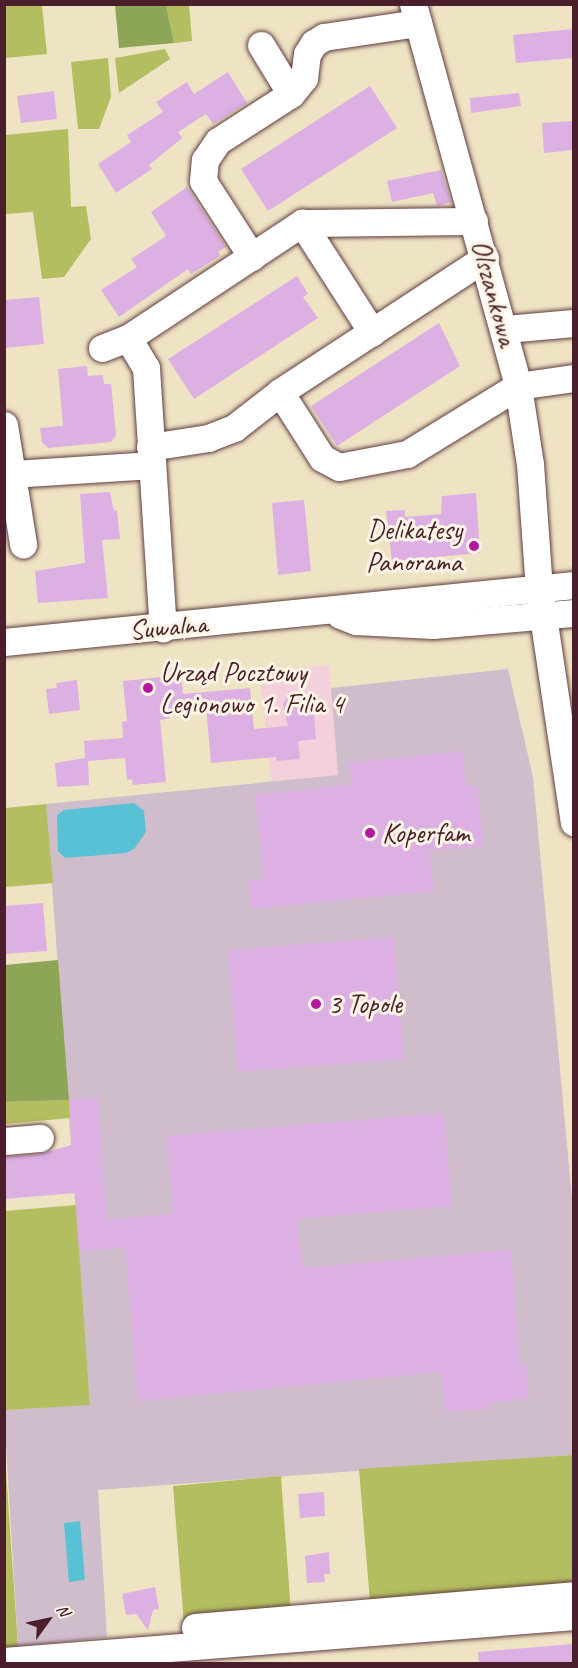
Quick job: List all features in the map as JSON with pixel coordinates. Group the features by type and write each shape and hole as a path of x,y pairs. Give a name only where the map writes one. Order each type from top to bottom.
{"street":[{"path":"252,257 203,181 205,160 218,141 291,94 304,78 307,54 314,43 324,37 416,14"},
{"name":"Olszankowa","path":"416,14 505,329 518,386 530,464 539,589 560,716 573,822"},
{"path":"261,45 291,94"},
{"path":"102,348 128,338 302,223 474,221"},
{"path":"302,223 372,332"},
{"path":"12,474 150,456 222,434 280,392 485,258"},
{"path":"505,329 573,323"},
{"path":"128,338 146,368 163,628"},
{"path":"280,392 322,458 339,467 407,454 518,386 573,378"},
{"path":"4,425 23,544"},
{"name":"Suwalna","path":"4,642 163,628 573,585"},
{"name":"Suwalna","path":"331,611 356,621 434,625 573,613"},
{"path":"4,1141 40,1138"},
{"path":"195,1627 573,1595"},
{"path":"4,1661 573,1616"}],"shaded area":[{"path":"329,665 338,775 271,781 260,672"},
{"path":"508,669 533,777 573,1210 573,1455 98,1490 107,1637 18,1647 4,1410 90,1404 46,804 338,775 331,688"}],"green space":[{"path":"5,4 42,5 47,54 5,58"},
{"path":"115,5 166,5 174,43 119,48"},
{"path":"166,5 189,5 192,41 174,43"},
{"path":"165,49 170,59 119,93 115,58"},
{"path":"108,58 111,97 99,129 78,129 71,62"},
{"path":"68,129 71,207 86,206 91,239 64,277 42,279 33,212 5,214 5,135"},
{"path":"46,804 53,883 5,887 5,808"},
{"path":"58,960 69,1100 5,1102 5,965"},
{"path":"69,1100 70,1118 5,1124 5,1102"},
{"path":"76,1205 90,1405 5,1410 5,1211"},
{"path":"4,1442 18,1647 4,1648"},
{"path":"573,1455 573,1588 370,1602 359,1469"},
{"path":"281,1476 291,1613 184,1624 173,1486"}],"water":[{"path":"134,803 144,811 146,832 134,849 126,853 65,858 58,851 57,815 64,810"},
{"path":"80,1521 85,1580 69,1582 64,1523"}],"building":[{"path":"573,29 573,58 516,63 513,35"},
{"path":"228,72 247,103 213,124 206,114 178,132 182,138 149,165 152,169 116,193 98,164 131,142 127,135 163,112 156,102 187,82 194,94"},
{"path":"370,86 397,128 268,211 241,169"},
{"path":"54,91 57,119 21,123 17,96"},
{"path":"519,93 521,106 471,113 470,98"},
{"path":"573,121 573,150 544,153 542,123"},
{"path":"441,170 451,202 437,206 433,193 392,202 387,181"},
{"path":"187,187 226,247 218,252 220,256 191,274 188,269 119,317 101,290 137,267 131,259 166,236 151,212"},
{"path":"297,276 308,294 303,297 318,318 194,399 168,359"},
{"path":"39,297 44,344 4,348 4,300"},
{"path":"439,323 460,366 337,446 311,406"},
{"path":"87,366 88,376 103,375 104,384 111,384 116,435 111,442 48,448 42,442 40,428 63,426 58,369"},
{"path":"110,492 114,511 117,510 120,539 102,540 108,598 38,603 35,571 85,563 80,494"},
{"path":"476,493 480,553 392,561 386,511 405,510 405,517 441,514 442,496"},
{"path":"304,500 311,571 278,575 272,503"},
{"path":"181,675 183,694 250,688 254,729 288,726 283,704 288,696 296,696 304,704 313,703 316,739 298,741 300,759 277,761 276,757 211,763 206,707 169,710 170,718 160,720 166,782 133,785 132,779 127,780 125,758 88,761 89,785 57,787 55,763 85,758 84,741 123,738 122,722 127,721 123,681"},
{"path":"77,680 80,710 49,714 46,689 57,688 56,683"},
{"name":"Koperfam","path":"462,751 466,785 477,786 484,846 429,851 434,891 251,909 248,880 264,879 255,795 352,784 347,763"},
{"path":"43,903 47,951 4,954 4,906"},
{"name":"3 Topole","path":"394,937 404,1059 238,1072 228,950"},
{"path":"98,1098 107,1219 173,1214 167,1136 444,1113 452,1206 297,1219 303,1268 511,1250 520,1365 526,1364 529,1398 489,1404 490,1409 445,1412 441,1372 138,1401 125,1248 79,1251 75,1193 4,1199 4,1157 40,1154 72,1145 69,1100"},
{"path":"324,1492 325,1516 300,1518 298,1494"},
{"path":"329,1552 330,1574 324,1574 325,1582 307,1583 305,1556"},
{"path":"155,1587 159,1609 153,1610 148,1630 136,1614 126,1615 122,1594"},
{"path":"573,1644 573,1664 479,1664 478,1652"}],"place":[{"name":"Delikatesy Panorama","path":"474,546"},
{"name":"Urząd Pocztowy Legionowo 1. Filia 4","path":"148,688"},
{"name":"Koperfam","path":"370,833"},
{"name":"3 Topole","path":"316,1004"}]}
